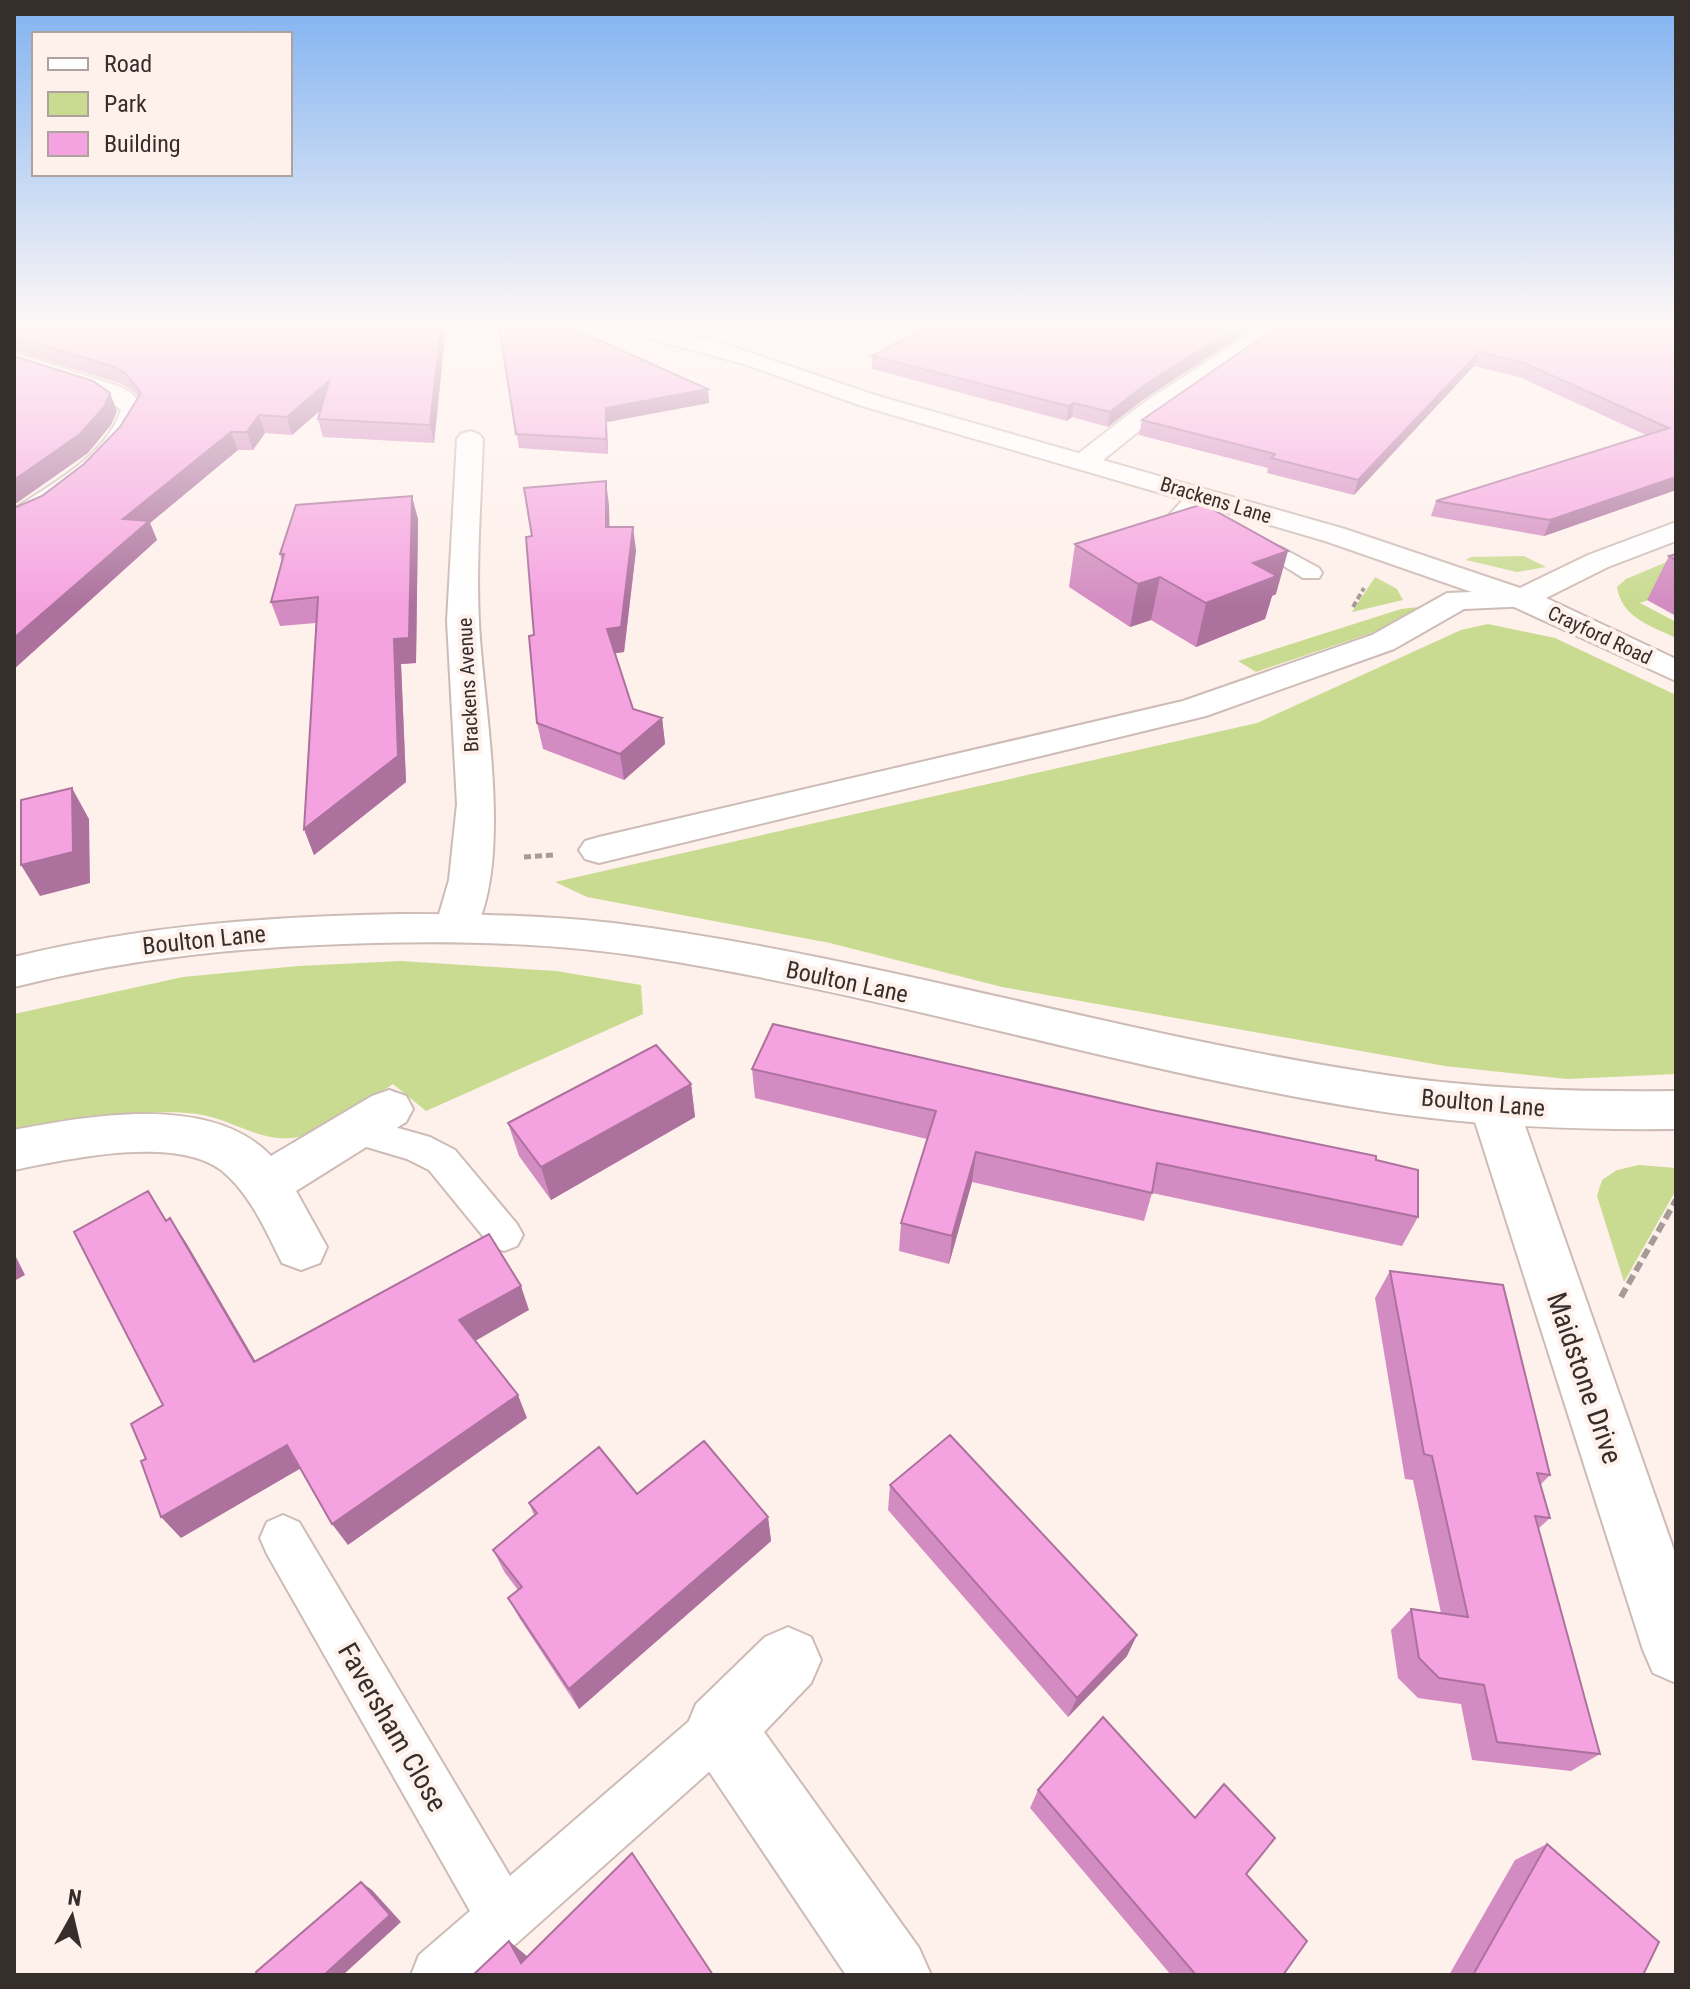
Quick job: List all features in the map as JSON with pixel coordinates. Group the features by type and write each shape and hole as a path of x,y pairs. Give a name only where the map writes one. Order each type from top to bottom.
{"street":[{"path":"14,522 107,451 125,430 129,419"},
{"name":"Brackens Lane","path":"933,419 1335,535 1523,599"},
{"path":"1084,462 1139,419"},
{"name":"Brackens Avenue","path":"456,928 471,862 476,804 463,621 470,439"},
{"path":"599,850 1194,709 1383,642 1458,600 1523,599 1608,555 1676,531"},
{"name":"Crayford Road","path":"1523,599 1676,671"},
{"name":"Boulton Lane","path":"14,972 95,953 164,942 251,934 456,928 652,943 823,976 1266,1073 1372,1092 1494,1106 1676,1110"},
{"name":"Maidstone Drive","path":"1494,1106 1676,1650"},
{"path":"264,1185 372,1119"},
{"path":"14,1150 92,1137 166,1135 215,1145 236,1153 264,1185 301,1247"},
{"path":"788,1660 720,1728 850,1919 892,1975"}],"lane":[{"path":"1199,494 1176,519 1275,552 1311,573"},
{"path":"372,1119 442,1160 504,1235"},
{"name":"Faversham Close","path":"283,1538 503,1916"},
{"path":"439,1975 720,1728"}],"path":[{"path":"471,862 599,850"},
{"path":"1582,1367 1676,1200"}],"green space":[{"path":"1524,556 1546,567 1517,572 1466,560 1471,557"},
{"path":"1676,558 1676,590 1640,603 1676,622 1676,638 1631,613 1624,606 1617,587 1626,579"},
{"path":"1375,577 1397,589 1403,600 1352,612"},
{"path":"1419,607 1419,611 1386,628 1256,672 1238,661 1401,609"},
{"path":"1488,624 1555,638 1676,695 1676,1074 1567,1079 1445,1066 1002,987 830,943 587,897 555,882 1257,723 1461,630"},
{"path":"401,961 556,971 641,985 643,1014 426,1111 393,1084 344,1117 303,1136 267,1136 209,1116 176,1112 130,1114 14,1131 14,1014 183,977 298,966"},
{"path":"1639,1165 1676,1168 1676,1190 1624,1282 1597,1196 1602,1180 1617,1170"}],"building":[{"path":"14,419 93,419 80,434 14,480"},
{"path":"125,419 256,419 247,432 231,432 123,519 149,521 14,638 14,508 42,496 84,464"},
{"path":"318,419 431,419 430,425"},
{"path":"514,419 606,419 606,439 516,434"},
{"path":"1416,419 1358,480 1271,458 1275,454 1142,420"},
{"path":"1649,419 1676,419 1676,477 1550,520 1436,501 1669,428"},
{"path":"606,481 606,527 633,527 621,627 607,629 633,709 662,718 620,754 537,723 529,636 534,635 526,537 532,536 524,488"},
{"path":"412,496 409,638 394,639 398,756 304,829 318,597 271,602 284,554 280,554 296,505"},
{"path":"1203,504 1288,551 1253,563 1277,576 1206,603 1160,577 1138,584 1075,544"},
{"path":"72,788 73,852 21,865 21,800"},
{"path":"773,1024 1152,1110 1376,1156 1376,1160 1418,1170 1418,1217 1157,1163 1152,1193 976,1152 952,1236 901,1223 936,1111 752,1069"},
{"path":"656,1045 691,1084 541,1167 508,1123"},
{"path":"148,1191 166,1221 170,1218 254,1362 489,1234 521,1286 459,1320 518,1395 332,1524 287,1445 161,1517 141,1461 146,1459 131,1424 163,1405 74,1232"},
{"path":"1390,1271 1503,1285 1550,1475 1537,1473 1550,1518 1535,1516 1600,1754 1497,1742 1484,1685 1439,1678 1419,1658 1411,1609 1468,1617 1432,1456 1424,1454"},
{"path":"950,1435 1137,1635 1077,1698 890,1485"},
{"path":"704,1441 768,1517 569,1689 508,1598 522,1587 493,1550 537,1513 529,1503 599,1447 637,1494"},
{"path":"1103,1717 1195,1818 1224,1784 1275,1838 1246,1874 1307,1941 1283,1975 1196,1975 1038,1790"},
{"path":"1547,1844 1659,1942 1643,1975 1473,1975"},
{"path":"632,1853 713,1975 473,1975 509,1941 521,1963"},
{"path":"361,1882 390,1915 324,1975 258,1975 256,1972"}]}
